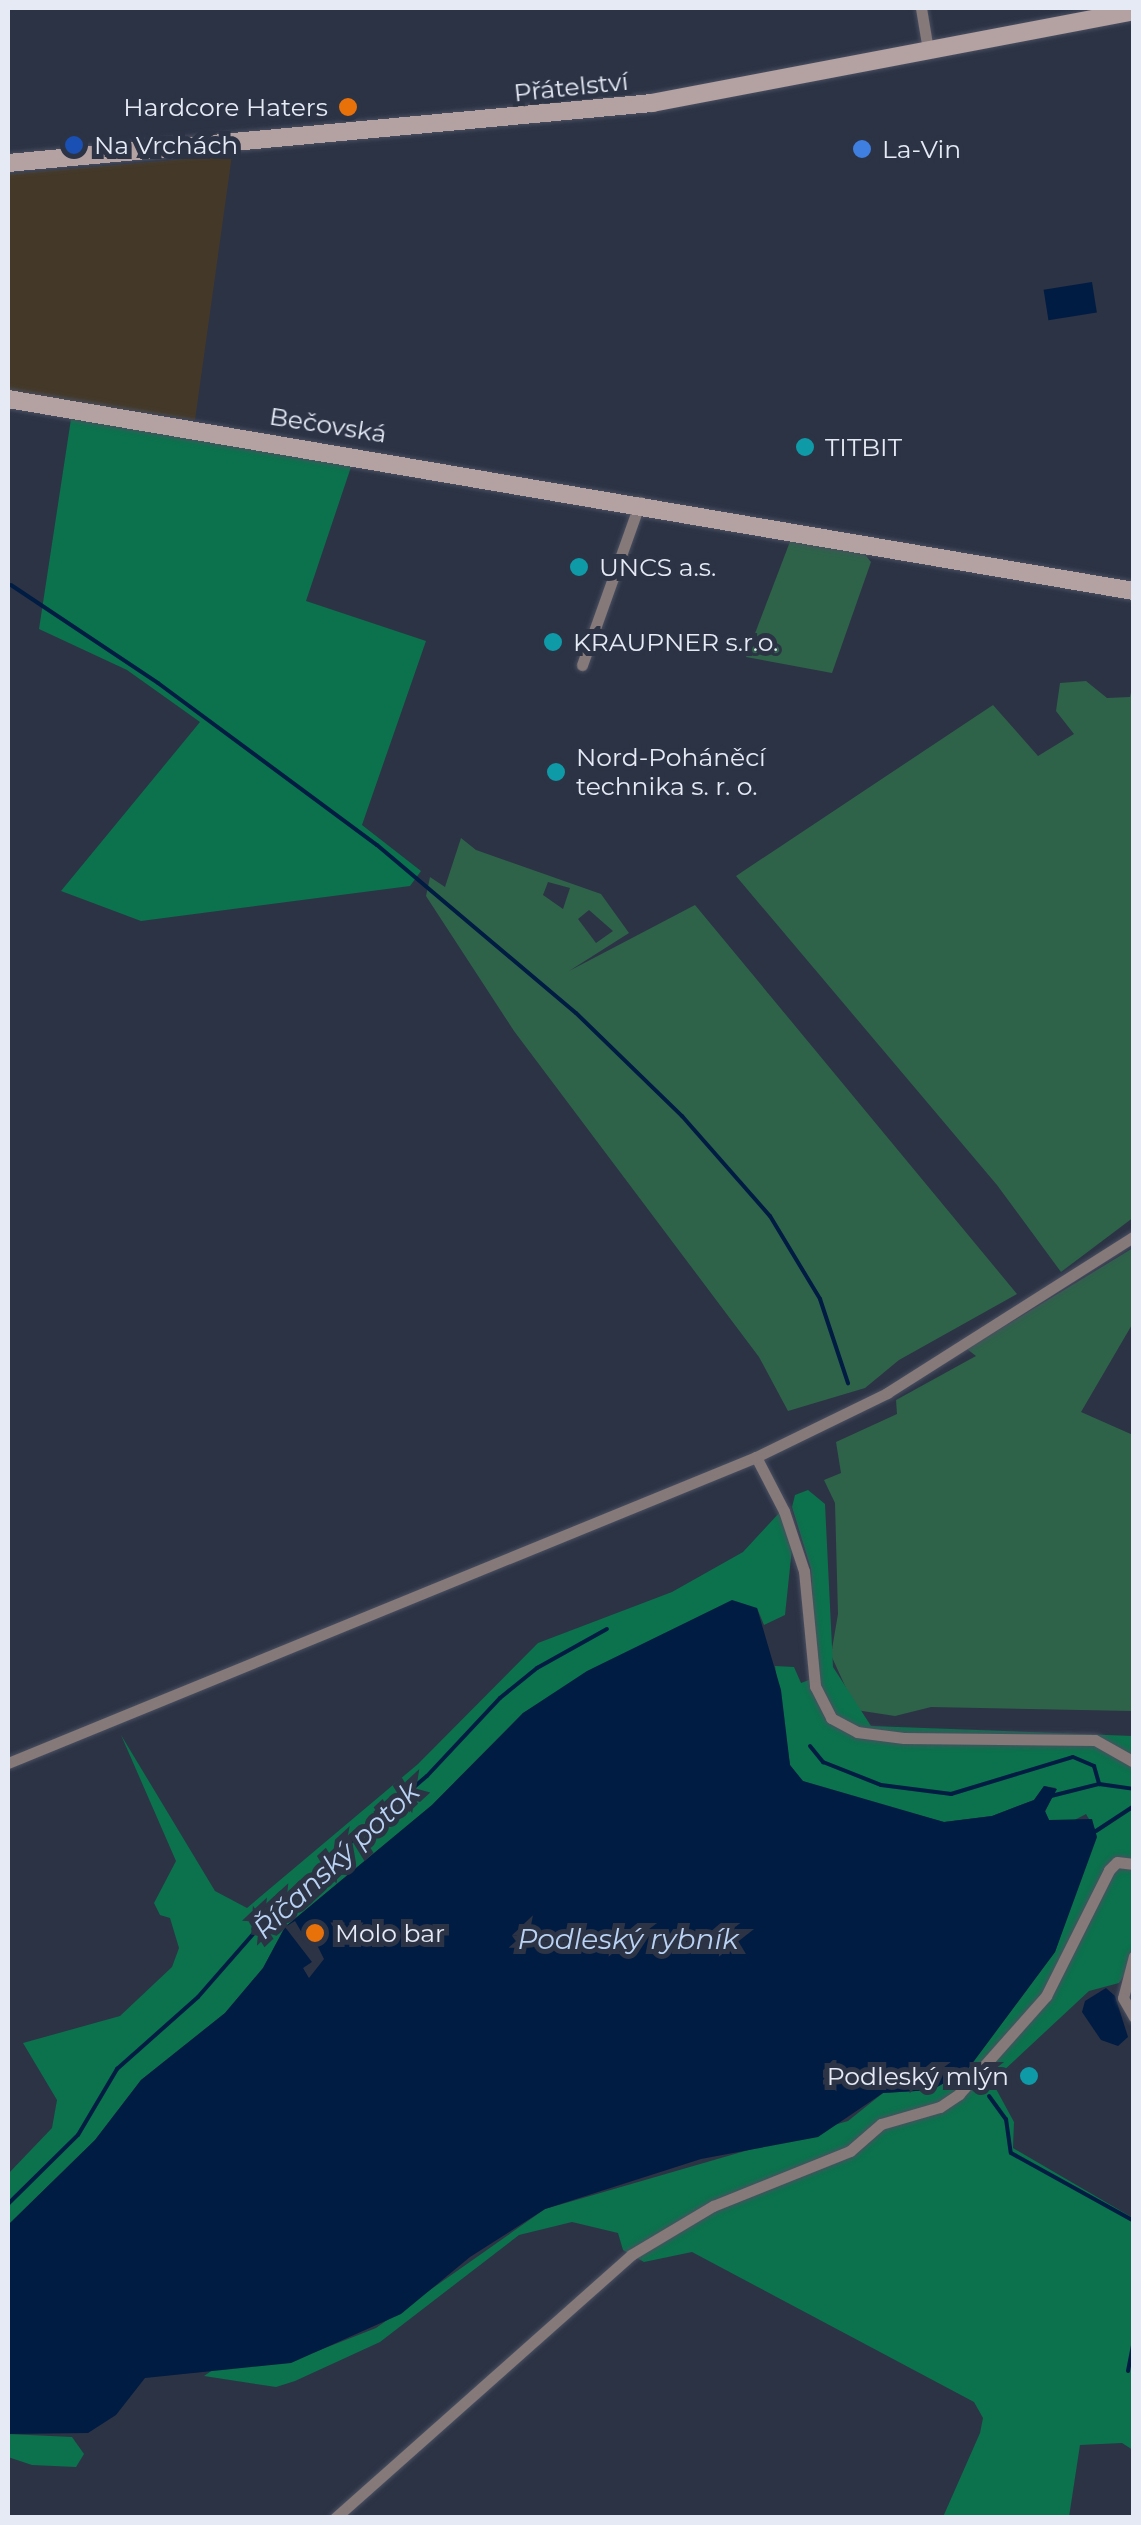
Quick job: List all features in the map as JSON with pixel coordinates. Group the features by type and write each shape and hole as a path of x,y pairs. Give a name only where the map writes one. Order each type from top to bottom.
{"street":[{"path":"921,8 928,50"},
{"name":"Přátelství","path":"8,164 595,111 1134,10"},
{"name":"Bečovská","path":"8,399 640,502 1134,592"},
{"path":"582,665 640,502"},
{"path":"8,1764 756,1457 887,1393 1134,1236"},
{"path":"756,1457 784,1510 804,1571 814,1686 832,1718 857,1732 904,1738 1096,1740 1134,1762"},
{"path":"336,2518 631,2255 713,2206 850,2151 881,2124 940,2107 959,2094 1046,1996 1114,1864 1134,1864"},
{"path":"1134,1956 1123,1998 1134,2018"}],"shaded area":[{"path":"232,155 195,420 8,392 8,174"}],"green space":[{"path":"71,419 352,464 306,601 426,641 362,825 421,871 410,886 141,921 61,891 200,722 127,670 39,629"},
{"path":"791,539 863,552 871,562 832,673 746,657"},
{"path":"1086,681 1107,698 1130,697 1133,683 1134,1217 1061,1272 997,1185 736,876 993,705 1038,756 1074,734 1056,711 1060,683"},
{"path":"461,838 476,850 601,894 629,933 569,971 695,905 1017,1294 899,1360 865,1388 788,1411 759,1357 514,1031 426,896 430,877 445,887","holes":["548,882 570,888 563,909 543,895","589,910 613,931 596,943 578,919"]},
{"path":"1133,1248 1133,1323 1081,1412 1133,1435 1133,1711 931,1707 895,1716 856,1710 831,1655 838,1614 835,1503 824,1480 841,1473 836,1442 897,1414 896,1400 976,1356 967,1349"},
{"path":"808,1490 825,1504 833,1667 871,1726 1133,1736 1133,1963 1119,1983 1089,1991 1001,2073 995,2087 1014,2122 1013,2148 1133,2218 1133,2450 1122,2443 1080,2445 1069,2517 943,2517 980,2433 983,2418 974,2402 692,2252 644,2262 623,2250 618,2233 572,2222 519,2235 380,2342 295,2381 276,2387 204,2376 217,2367 315,2352 376,2328 545,2209 848,2121 883,2093 932,2090 968,2069 1055,1952 1096,1831 1086,1814 1067,1824 1049,1820 1045,1812 1056,1788 1044,1786 1034,1800 992,1816 944,1822 829,1791 802,1781 790,1765 775,1666 794,1667 801,1683 817,1677 811,1569 792,1507 795,1495"},
{"path":"780,1512 793,1539 785,1615 764,1625 757,1608 606,1663 523,1713 432,1805 285,1927 263,1968 225,2013 141,2080 95,2140 8,2225 8,2174 52,2128 57,2100 23,2043 120,2016 172,1967 179,1948 170,1918 160,1915 154,1903 176,1861 121,1735 215,1891 247,1908 418,1764 538,1643 672,1592 743,1552"},
{"path":"8,2434 72,2437 84,2454 76,2467 32,2465 8,2457"}],"water":[{"path":"1092,282 1097,313 1048,320 1044,290"},
{"name":"Podleský rybník","path":"732,1600 757,1608 781,1690 790,1765 803,1781 944,1822 992,1816 1034,1800 1044,1786 1057,1789 1045,1811 1049,1820 1092,1819 1097,1837 1055,1952 968,2069 932,2090 883,2093 818,2137 701,2159 545,2209 470,2257 401,2314 291,2363 145,2378 116,2415 88,2433 8,2434 8,2225 95,2140 141,2080 225,2013 263,1968 285,1927 432,1805 523,1713 587,1671"},
{"path":"1106,1988 1115,1996 1128,2037 1118,2046 1101,2040 1082,2012 1085,2001"}],"pier":[{"path":"295,1921 302,1933 309,1929 324,1959 309,1978 303,1968 312,1962 285,1927"}],"waterway":[{"path":"11,585 158,683 377,845 576,1013 682,1116 770,1216 820,1299 848,1383"},
{"name":"Říčanský potok","path":"8,2204 78,2135 117,2069 198,1997 282,1901 427,1776 500,1698 537,1668 607,1629"},
{"name":"Říčanský potok","path":"810,1746 823,1762 881,1785 951,1794 1073,1757 1094,1766 1099,1784 1134,1789"},
{"path":"1051,1796 1099,1784"},
{"path":"1096,1831 1134,1806"},
{"path":"989,2096 1006,2119 1011,2153 1134,2221"},
{"path":"1128,2371 1134,2340"}],"place":[{"name":"Hardcore Haters","path":"348,107"},
{"name":"Na Vrchách","path":"74,145"},
{"name":"La-Vin","path":"862,149"},
{"name":"TITBIT","path":"805,447"},
{"name":"UNCS a.s.","path":"579,567"},
{"name":"KRAUPNER s.r.o.","path":"553,642"},
{"name":"Nord-Poháněcí technika s. r. o.","path":"556,772"},
{"name":"Molo bar","path":"315,1933"},
{"name":"Podleský mlýn","path":"1029,2076"}]}
